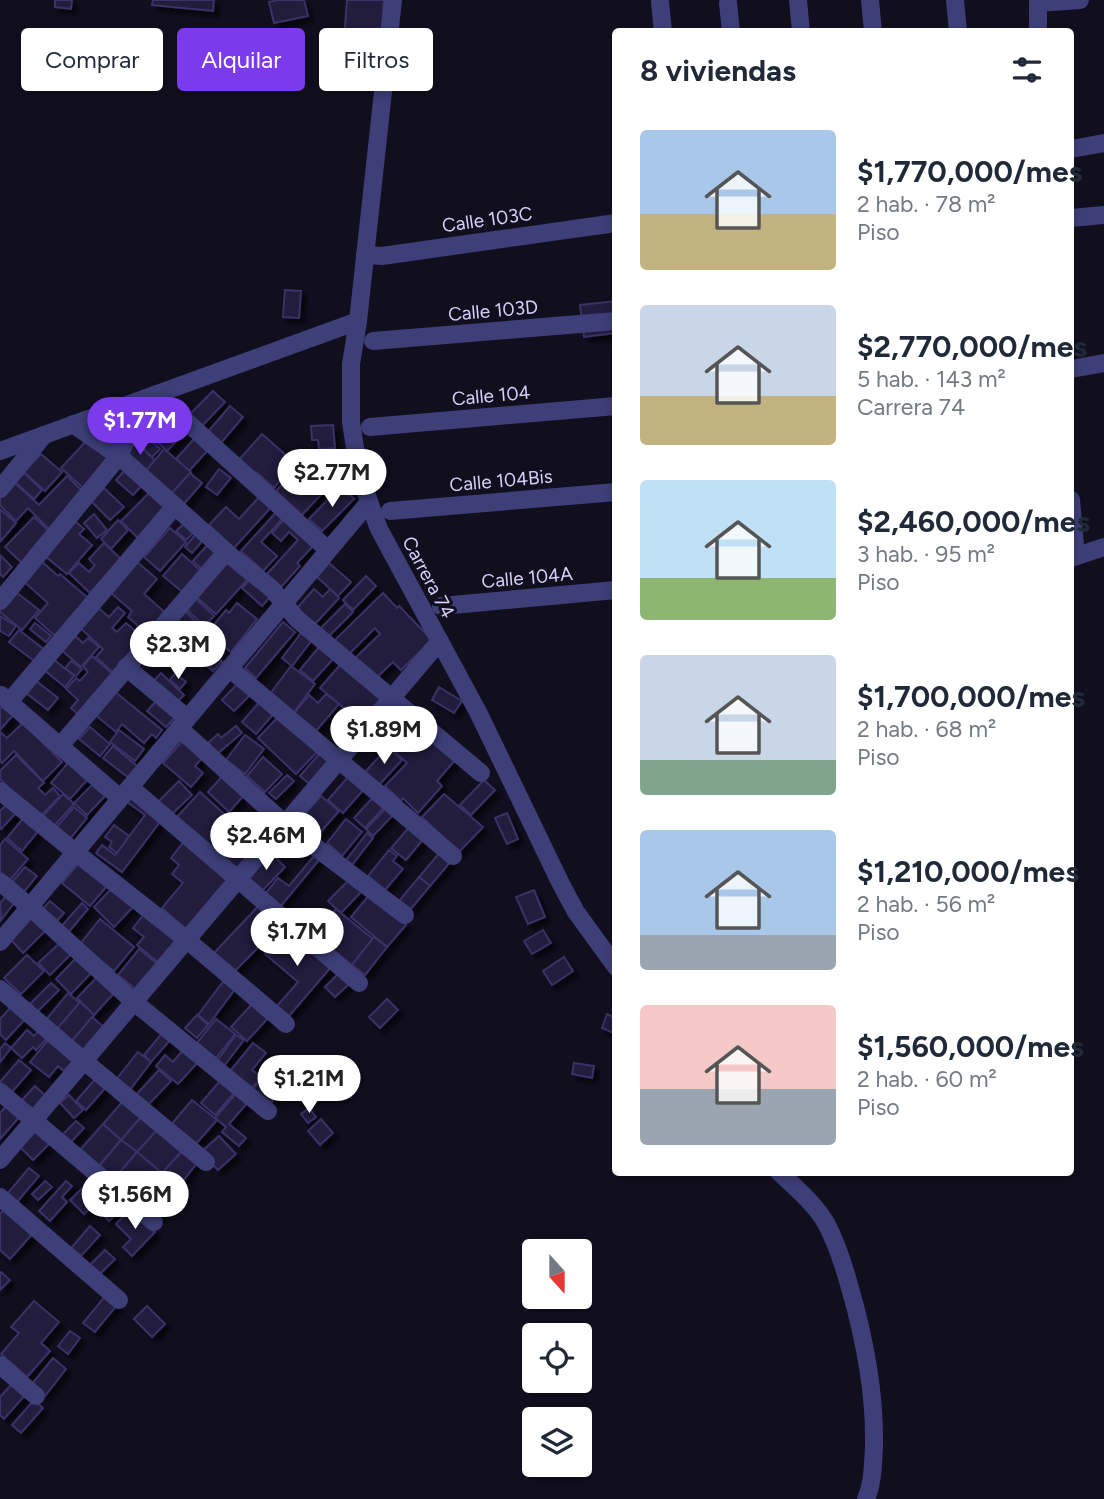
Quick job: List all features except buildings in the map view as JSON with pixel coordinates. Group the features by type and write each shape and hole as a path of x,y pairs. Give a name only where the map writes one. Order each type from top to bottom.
{"street":[{"name":"Carrera 74","path":"393,0 351,364 351,422 358,468 379,528 478,712 548,860 576,912 612,962"},
{"path":"799,0 801,28"},
{"path":"870,0 873,28"},
{"path":"955,0 958,28"},
{"path":"1038,28 1038,2 1080,0"},
{"path":"660,2 663,28"},
{"path":"728,3 730,28"},
{"path":"1074,148 1104,143"},
{"path":"1074,218 1104,215"},
{"name":"Calle 103C","path":"365,255 382,256 612,224"},
{"path":"0,451 358,321"},
{"name":"Calle 103D","path":"373,341 612,321"},
{"path":"1074,368 1104,363"},
{"path":"0,601 119,456 132,428 156,394"},
{"path":"156,394 328,550"},
{"name":"Calle 104","path":"370,427 612,406"},
{"path":"73,424 119,456 226,552 272,589 297,619 481,773"},
{"path":"0,489 45,434"},
{"name":"Calle 104Bis","path":"390,511 612,492"},
{"path":"0,942 369,502"},
{"path":"175,506 4,698 60,746 238,879 359,983"},
{"path":"1074,557 1104,547"},
{"path":"60,746 226,552"},
{"name":"Calle 104A","path":"441,606 612,590"},
{"path":"0,1160 440,641"},
{"path":"126,667 285,824 405,915"},
{"path":"229,668 453,856"},
{"path":"0,791 187,940 286,1024"},
{"path":"0,882 30,906 134,1002 268,1111"},
{"path":"0,989 206,1161"},
{"path":"0,1092 154,1222"},
{"path":"783,1176 807,1198 825,1221 839,1252 859,1317 872,1386 874,1421 872,1477 866,1499"},
{"path":"0,1197 119,1300"},
{"path":"0,1365 36,1396"}]}
